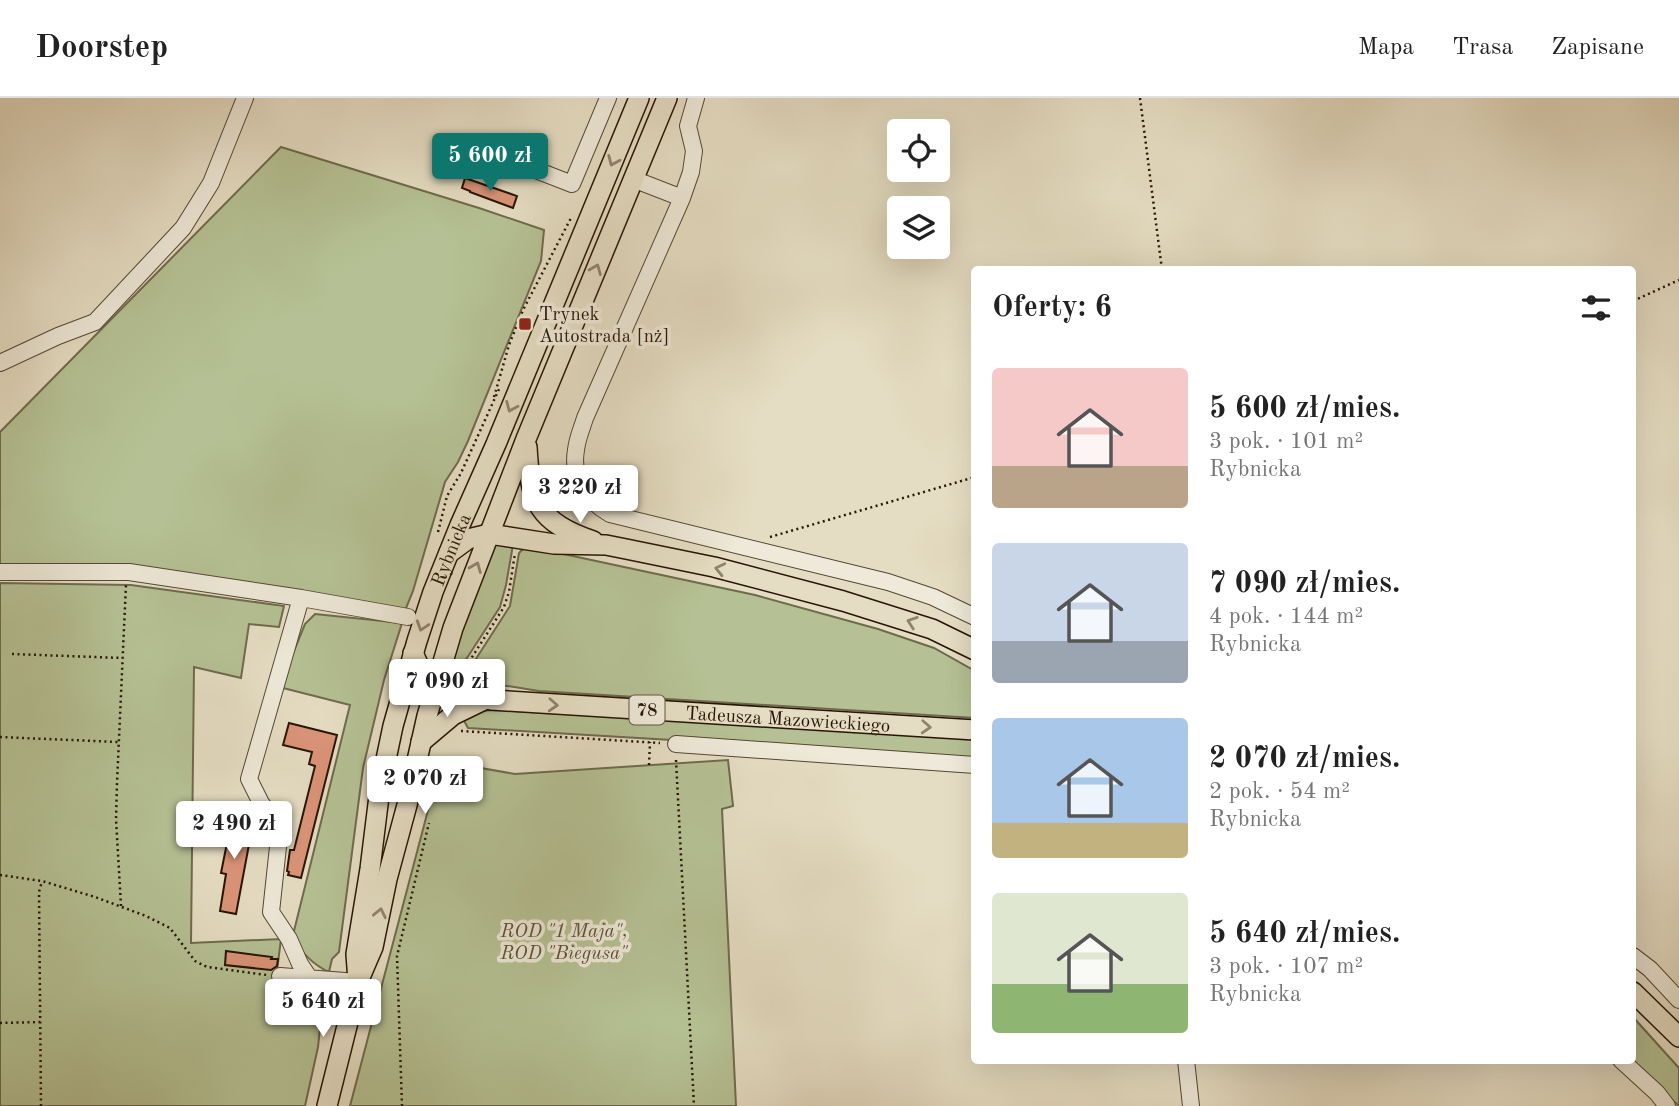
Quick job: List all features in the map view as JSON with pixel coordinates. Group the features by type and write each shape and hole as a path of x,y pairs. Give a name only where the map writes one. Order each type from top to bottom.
{"main road":[{"name":"Rybnicka","path":"358,982 356,954 380,788 413,653 448,553 639,98"},
{"name":"Rybnicka","path":"327,1106 358,982 373,947 387,879 435,687 460,609 526,439 667,98"},
{"path":"526,439 529,481 540,509 559,526 582,537 606,545 714,567 843,601 932,629 971,648"},
{"path":"448,553 468,540 489,534 554,544 606,545"},
{"path":"413,653 423,675 435,687"},
{"name":"Tadeusza Mazowieckiego","path":"435,687 485,699 524,703 971,730"},
{"path":"421,742 453,715 485,699"},
{"path":"1636,995 1679,1037"}],"street":[{"path":"0,363 95,322 183,228 211,183 245,98"},
{"path":"536,170 572,184 608,98"},
{"path":"696,98 688,126 694,151 691,172 585,418 575,450 575,465 586,495 610,514 888,582 933,597 971,615"},
{"path":"634,179 682,198"},
{"path":"0,572 126,572 408,617"},
{"path":"301,598 249,779 261,803 280,828 271,912 310,979"},
{"path":"676,744 971,765"},
{"path":"1636,958 1679,1000"},
{"path":"280,976 358,982"},
{"path":"1186,1064 1191,1106"},
{"path":"1625,1064 1667,1106"}],"path":[{"path":"1140,98 1161,266"},
{"path":"493,401 509,345 541,276"},
{"path":"1636,300 1679,280"},
{"path":"756,550 762,540 971,478"},
{"path":"546,497 555,490 579,481"},
{"path":"456,682 504,607 519,543"},
{"path":"121,906 117,819 118,742 126,572"},
{"path":"12,654 122,658"},
{"path":"458,731 676,744 694,1106"},
{"path":"0,737 118,742"},
{"path":"649,765 650,742"},
{"path":"402,1106 397,956 429,823"},
{"path":"0,875 42,881 146,916 170,928 195,961 207,967 280,976"},
{"path":"41,1106 39,892 42,881"},
{"path":"145,910 146,916"},
{"path":"0,1023 40,1022"}],"green space":[{"path":"281,147 544,230 541,261 468,441 445,482 404,613 173,571 0,566 0,432"},
{"path":"494,544 513,545 500,607 450,679 448,678 454,651"},
{"path":"526,546 755,595 878,629 934,648 971,669 971,718 539,691 463,679 510,606 519,553"},
{"path":"0,583 131,585 284,606 279,627 249,624 241,678 194,667 191,943 281,939 274,994 323,999 318,1047 305,1106 0,1106"},
{"path":"315,614 402,623 384,680 363,768 339,952 332,959 329,972 304,954 292,939 350,705 283,688 287,668 305,624"},
{"path":"480,711 971,738 971,758 468,728 462,717"},
{"name":"ROD \"1 Maja\", ROD \"Biegusa\"","path":"728,760 733,806 722,809 736,1106 350,1106 441,761 515,774"},
{"path":"1636,1020 1679,1068 1679,1106 1633,1064 1636,1064"}],"building":[{"path":"465,178 517,196 513,208 462,188"},
{"path":"289,723 337,735 301,878 288,875 287,871 290,850 294,850 315,766 309,764 312,752 283,745"},
{"path":"236,820 253,823 236,914 220,911 226,874 221,873 227,843 212,840 212,829 235,825"},
{"path":"226,951 272,957 271,959 278,959 277,966 271,970 225,965"}],"place":[{"name":"Trynek Autostrada [nż]","path":"525,324"}]}
